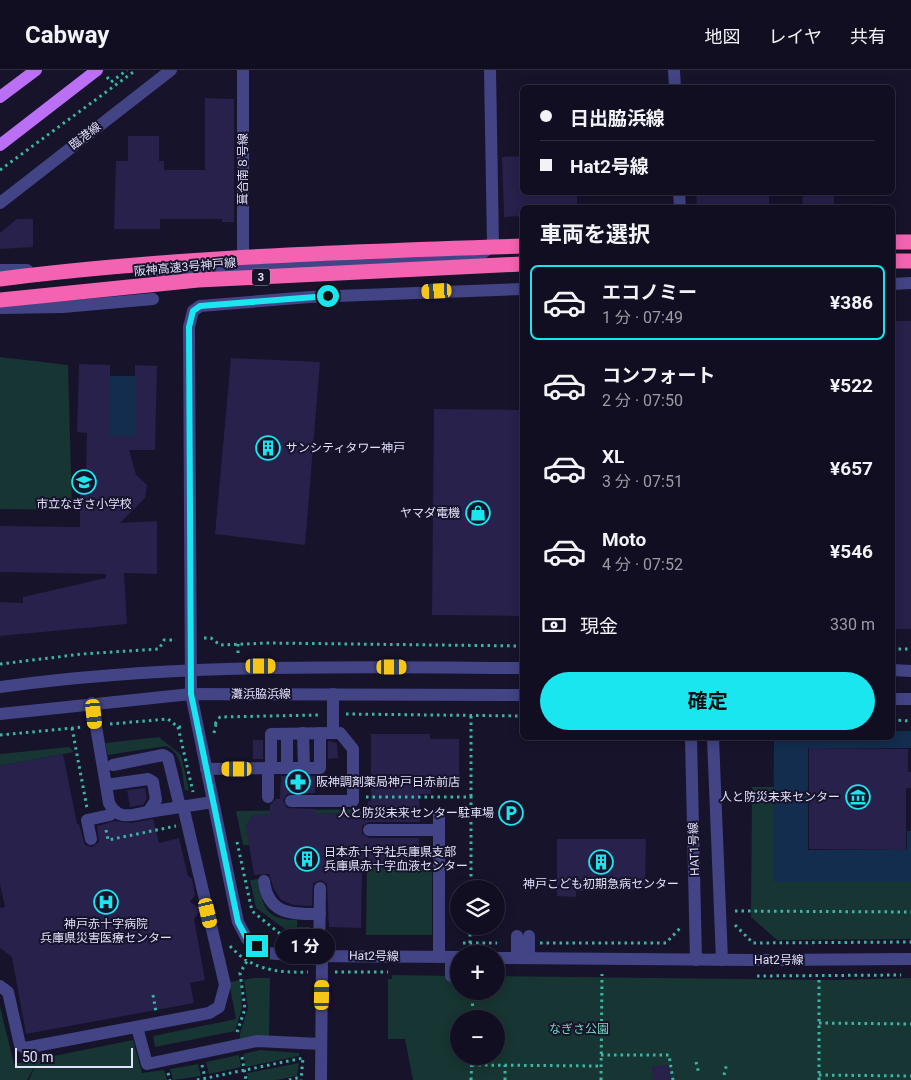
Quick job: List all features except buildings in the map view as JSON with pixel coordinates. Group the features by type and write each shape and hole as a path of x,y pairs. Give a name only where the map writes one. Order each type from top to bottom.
{"highway":[{"path":"895,241 911,241"},
{"name":"阪神高速3号神戸線","path":"0,279 136,265 312,253 520,245"},
{"path":"895,261 911,261"},
{"name":"阪神高速3号神戸線","path":"0,300 198,280 520,264"}],"main road":[{"path":"0,96 36,70"},
{"path":"0,145 97,70"}],"street":[{"name":"臨港線","path":"0,202 171,70"},
{"name":"葺合南８号線","path":"243,70 243,269"},
{"path":"490,70 493,245"},
{"path":"674,70 675,85"},
{"path":"0,270 243,269 479,256 493,245 520,245"},
{"path":"895,284 911,283"},
{"name":"Hat2号線","path":"448,957 321,956 266,953 247,939 238,922 191,694 189,327 193,311 200,306 310,296 520,289"},
{"path":"0,308 63,307 153,299"},
{"path":"0,686 119,673 261,666 520,668"},
{"path":"895,670 911,671"},
{"name":"灘浜脇浜線","path":"0,714 191,694 520,695"},
{"path":"333,694 334,733"},
{"path":"895,699 911,699"},
{"path":"92,703 106,785 113,811 117,815 125,816 213,802"},
{"path":"303,733 304,768"},
{"path":"206,769 320,768 320,733"},
{"path":"268,797 271,734 340,733 353,749 353,801 291,801"},
{"path":"287,734 287,768"},
{"name":"HAT1号線","path":"690,740 696,960"},
{"name":"HAT1号線","path":"714,740 722,960"},
{"path":"0,986 8,992 20,1045 25,1048 209,1013 219,1008 224,985 168,758 163,755 113,765"},
{"path":"106,785 148,779 153,782 156,800 161,804 179,807"},
{"path":"148,812 156,800"},
{"path":"90,839 87,820 110,814 113,811"},
{"path":"439,814 439,943 448,957 447,976"},
{"path":"370,830 439,830"},
{"path":"264,881 268,897 280,909 298,914 320,914"},
{"path":"320,888 321,1044 325,1061 321,1080"},
{"path":"523,939 523,958"},
{"name":"Hat2号線","path":"505,958 722,960 911,958"},
{"path":"137,1026 146,1064 257,1042 321,1044"}],"path":[{"path":"111,82 127,70"},
{"path":"0,170 136,70"},
{"path":"201,638 211,638 220,645 520,646"},
{"path":"0,664 82,654 159,649 164,640 176,640"},
{"path":"238,644 238,655"},
{"path":"895,649 911,649"},
{"path":"142,651 142,660"},
{"path":"239,711 239,716"},
{"path":"216,740 214,730 220,717 334,714 520,716"},
{"path":"147,715 147,721"},
{"path":"471,716 471,797"},
{"path":"895,720 911,721"},
{"path":"208,724 216,724"},
{"path":"83,726 85,736"},
{"path":"72,728 88,812 93,811"},
{"path":"105,826 108,840 180,826"},
{"path":"236,835 252,911 290,941 319,941"},
{"path":"734,902 735,926 753,943 911,942"},
{"path":"735,911 911,912"},
{"path":"439,943 523,939 666,943 682,927 682,917"},
{"path":"470,935 470,943"},
{"path":"246,1080 237,1034 245,1009 240,973 247,961"},
{"path":"601,1080 602,974"},
{"path":"818,1080 819,976"},
{"path":"153,995 157,1015"},
{"path":"819,1023 911,1024"},
{"path":"601,1056 669,1055 673,1080"},
{"path":"197,1080 303,1058 301,1079 289,1080"},
{"path":"696,1062 699,1074"},
{"path":"724,1075 727,1063"},
{"path":"202,1065 205,1078"},
{"path":"471,1080 472,1065"},
{"path":"505,1080 505,1065 601,1066"},
{"path":"818,1075 860,1078 911,1076"}],"green space":[{"path":"0,357 68,365 72,510 0,509"},
{"path":"159,737 181,755 189,790 185,791 179,759 172,749 166,746 108,755 105,743"},
{"path":"69,747 74,752 0,766 0,754"},
{"path":"752,787 774,787 774,882 911,882 911,939 777,940 751,917"},
{"path":"362,809 362,813 253,815 246,826 250,845 243,845 236,811"},
{"path":"367,864 432,865 432,935 366,935"},
{"path":"260,879 262,897 267,910 278,918 297,920 297,927 310,927 310,934 292,934 256,908 250,880"},
{"name":"なぎさ公園","path":"392,975 450,976 450,1000 505,1000 505,976 836,980 911,978 911,1080 413,1080 405,1039 388,1039 388,979 392,979"},
{"path":"270,978 269,1037 240,1039 248,1008 244,980"},
{"path":"241,980 242,1008 235,1031 155,1047 153,1036 236,1019 229,982"},
{"path":"0,1007 14,1064 133,1040 142,1073 164,1070 167,1080 29,1080 36,1064 27,1080 0,1080"},
{"path":"260,1050 299,1053 299,1056 246,1067 243,1054"},
{"path":"239,1055 241,1067 209,1074 206,1062"},
{"path":"299,1063 297,1076 276,1080 248,1080 247,1073"},
{"path":"198,1064 201,1076 173,1080 170,1069"}],"water":[{"path":"110,376 135,376 135,436 110,436"},
{"path":"895,731 911,731 911,748 808,748 808,850 907,850 907,831 911,831 911,882 773,882 774,740 895,740"}],"place":[{"name":"サンシティタワー神戸","path":"268,448"},
{"name":"市立なぎさ小学校","path":"84,482"},
{"name":"ヤマダ電機","path":"478,513"},
{"name":"阪神調剤薬局神戸日赤前店","path":"298,782"},
{"name":"人と防災未来センター","path":"858,797"},
{"name":"人と防災未来センター駐車場","path":"511,813"},
{"name":"日本赤十字社兵庫県支部 兵庫県赤十字血液センター","path":"307,859"},
{"name":"神戸こども初期急病センター","path":"601,862"},
{"name":"神戸赤十字病院 兵庫県災害医療センター","path":"106,902"}],"route":[{"path":"257,946 247,939 238,922 191,694 189,327 193,311 200,306 328,296"}]}
